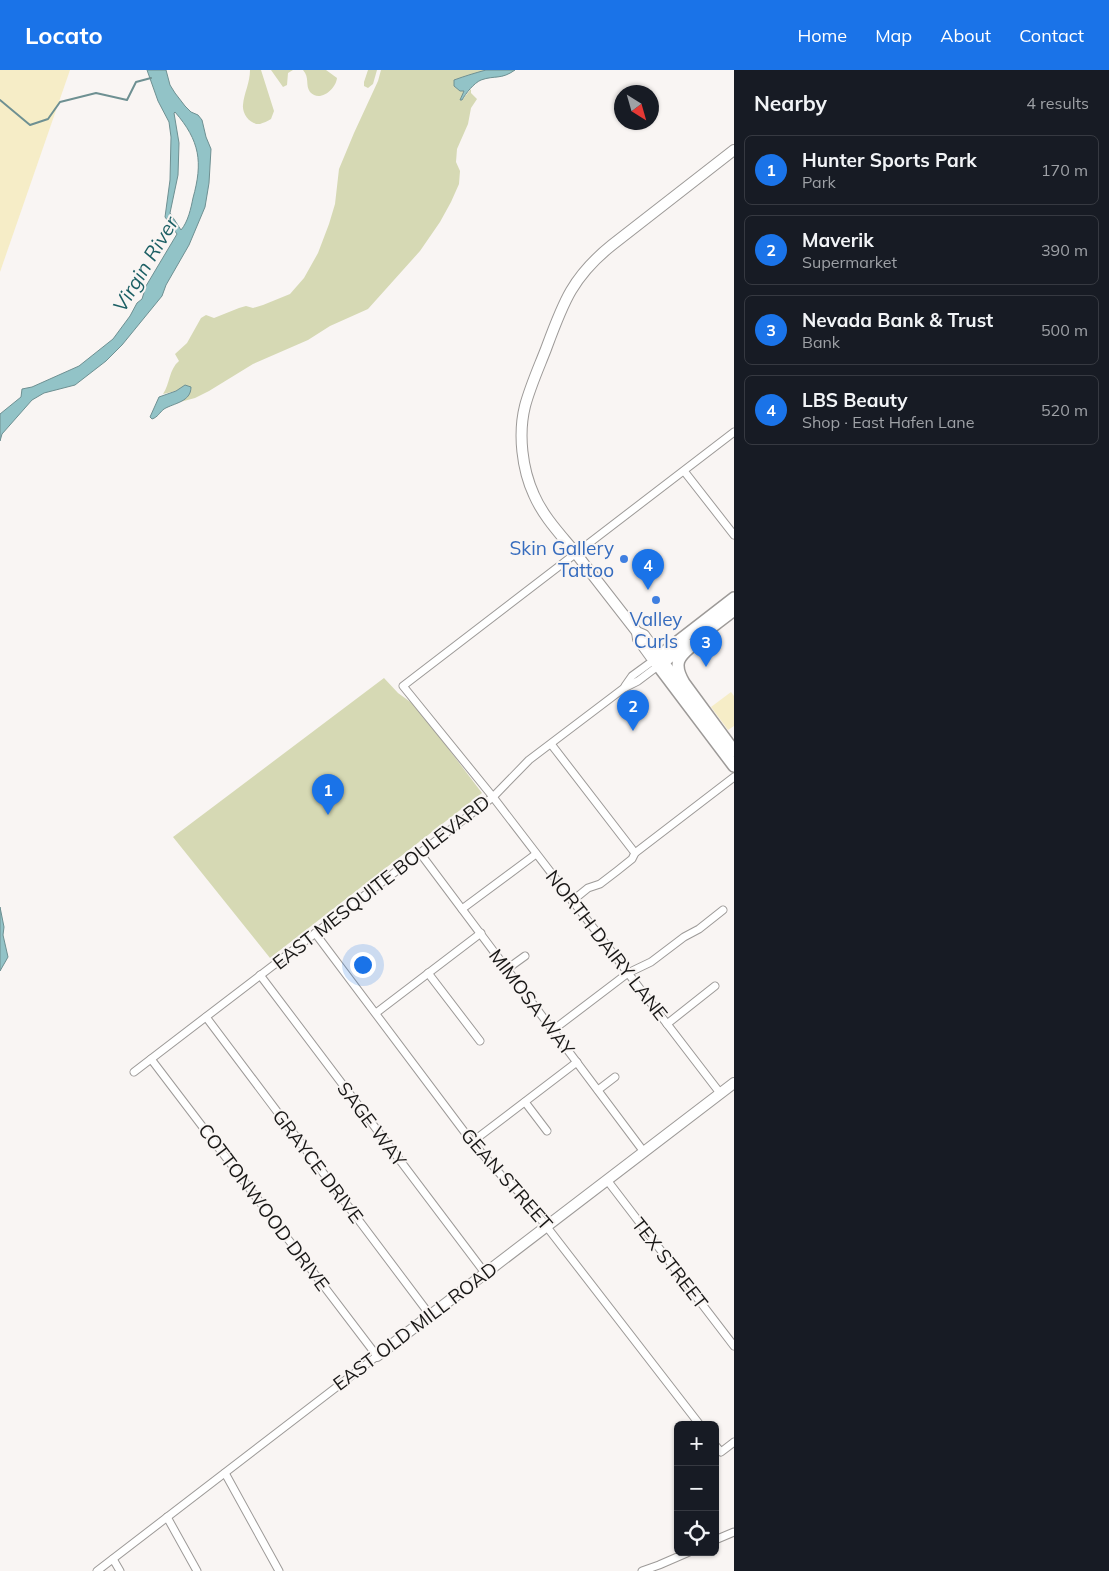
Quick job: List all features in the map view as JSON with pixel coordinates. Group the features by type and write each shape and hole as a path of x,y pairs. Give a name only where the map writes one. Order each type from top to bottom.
{"main road":[{"path":"734,150 597,256 576,282 568,294 560,313 525,406 522,427 527,476 535,497 576,554 637,632 644,635 658,661 734,766"},
{"name":"EAST MESQUITE BOULEVARD","path":"658,661 734,598"},
{"name":"EAST MESQUITE BOULEVARD","path":"658,661 704,633 734,610"},
{"path":"696,702 681,677 678,664 684,652 704,633"},
{"path":"658,661 696,702 734,751"},
{"name":"EAST OLD MILL ROAD","path":"377,1356 734,1083"}],"street":[{"path":"576,554 734,432"},
{"path":"684,471 734,536"},
{"name":"NORTH DAIRY LANE","path":"576,554 403,686 492,797 720,1094"},
{"name":"EAST MESQUITE BOULEVARD","path":"134,1072 492,797 514,774 624,688 632,676 658,661"},
{"path":"551,744 635,852"},
{"path":"572,901 588,888 600,884 632,859 635,852 734,778"},
{"name":"MIMOSA WAY","path":"420,852 644,1152"},
{"path":"462,909 536,854"},
{"path":"553,1030 628,973 651,962 723,910"},
{"name":"GEAN STREET","path":"315,933 472,1142 523,1196 697,1421"},
{"path":"376,1013 481,933"},
{"path":"507,969 525,956"},
{"path":"428,973 480,1041"},
{"name":"SAGE WAY","path":"260,975 485,1273"},
{"path":"667,1024 715,986"},
{"name":"GRAYCE DRIVE","path":"206,1017 430,1315"},
{"name":"COTTONWOOD DRIVE","path":"151,1059 377,1356"},
{"path":"472,1142 577,1062"},
{"path":"598,1090 615,1077"},
{"path":"525,1102 548,1131"},
{"name":"TEX STREET","path":"606,1180 734,1346"},
{"name":"EAST OLD MILL ROAD","path":"97,1571 377,1356"},
{"path":"719,1450 721,1452 734,1442"},
{"path":"225,1473 279,1571"},
{"path":"167,1517 197,1571"},
{"path":"719,1538 734,1532"},
{"path":"642,1571 679,1556"},
{"path":"113,1559 120,1571"}],"green space":[{"path":"250,70 261,70 274,111 271,119 260,124 250,121 245,115 243,108"},
{"path":"271,70 293,70 288,73 287,85 283,87"},
{"path":"303,70 326,70 337,78 336,82 327,93 318,96 314,95 310,92"},
{"path":"368,70 377,70 373,84 368,88 364,86 364,82"},
{"path":"381,70 486,70 454,80 454,86 460,91 465,90 460,100 471,89 471,93 477,99 471,108 468,124 457,149 456,162 460,171 459,184 440,222 420,251 368,309 330,326 308,340 253,364 195,398 180,402 187,397 185,385 176,391 163,394 173,368 179,361 175,354 187,343 201,318 206,315 214,318 246,306 253,308 263,305 290,294 304,278 318,253 329,224 335,204 339,169 378,81"},
{"path":"384,678 398,693 416,706 482,793 270,958 173,837"}],"sand":[{"path":"0,70 70,70 0,272"},
{"path":"731,692 734,696 734,726 728,730 711,707"}],"water":[{"path":"147,70 166,70 170,85 175,93 191,112 198,115 202,120 211,149 209,183 205,207 189,245 166,285 162,296 122,345 106,361 75,385 44,393 32,400 2,434 0,441 0,414 21,397 22,389 32,387 79,366 113,339 137,303 142,299 146,286 177,234 165,217 170,180 171,137 169,122 158,101","holes":["175,112 194,142 197,152 198,173 190,210 186,223 181,230 170,213 178,175 179,143"]},
{"path":"486,70 515,70 506,75 478,81 460,100 464,91 460,91 454,86 454,80"},
{"path":"185,385 191,387 185,399 164,409 154,418 150,417 159,397 176,391"},
{"path":"0,907 8,957 0,971"}],"waterway":[{"path":"0,100 30,125 48,119 60,102 96,93 127,100 136,82 151,78"}],"place":[{"name":"Skin Gallery Tattoo","path":"624,559"},
{"name":"LBS Beauty","path":"648,590"},
{"name":"Valley Curls","path":"656,600"},
{"name":"Nevada Bank & Trust","path":"706,667"},
{"name":"Maverik","path":"633,731"},
{"name":"Hunter Sports Park","path":"328,815"}],"water label":[{"name":"Virgin River","path":"145,264"}]}
